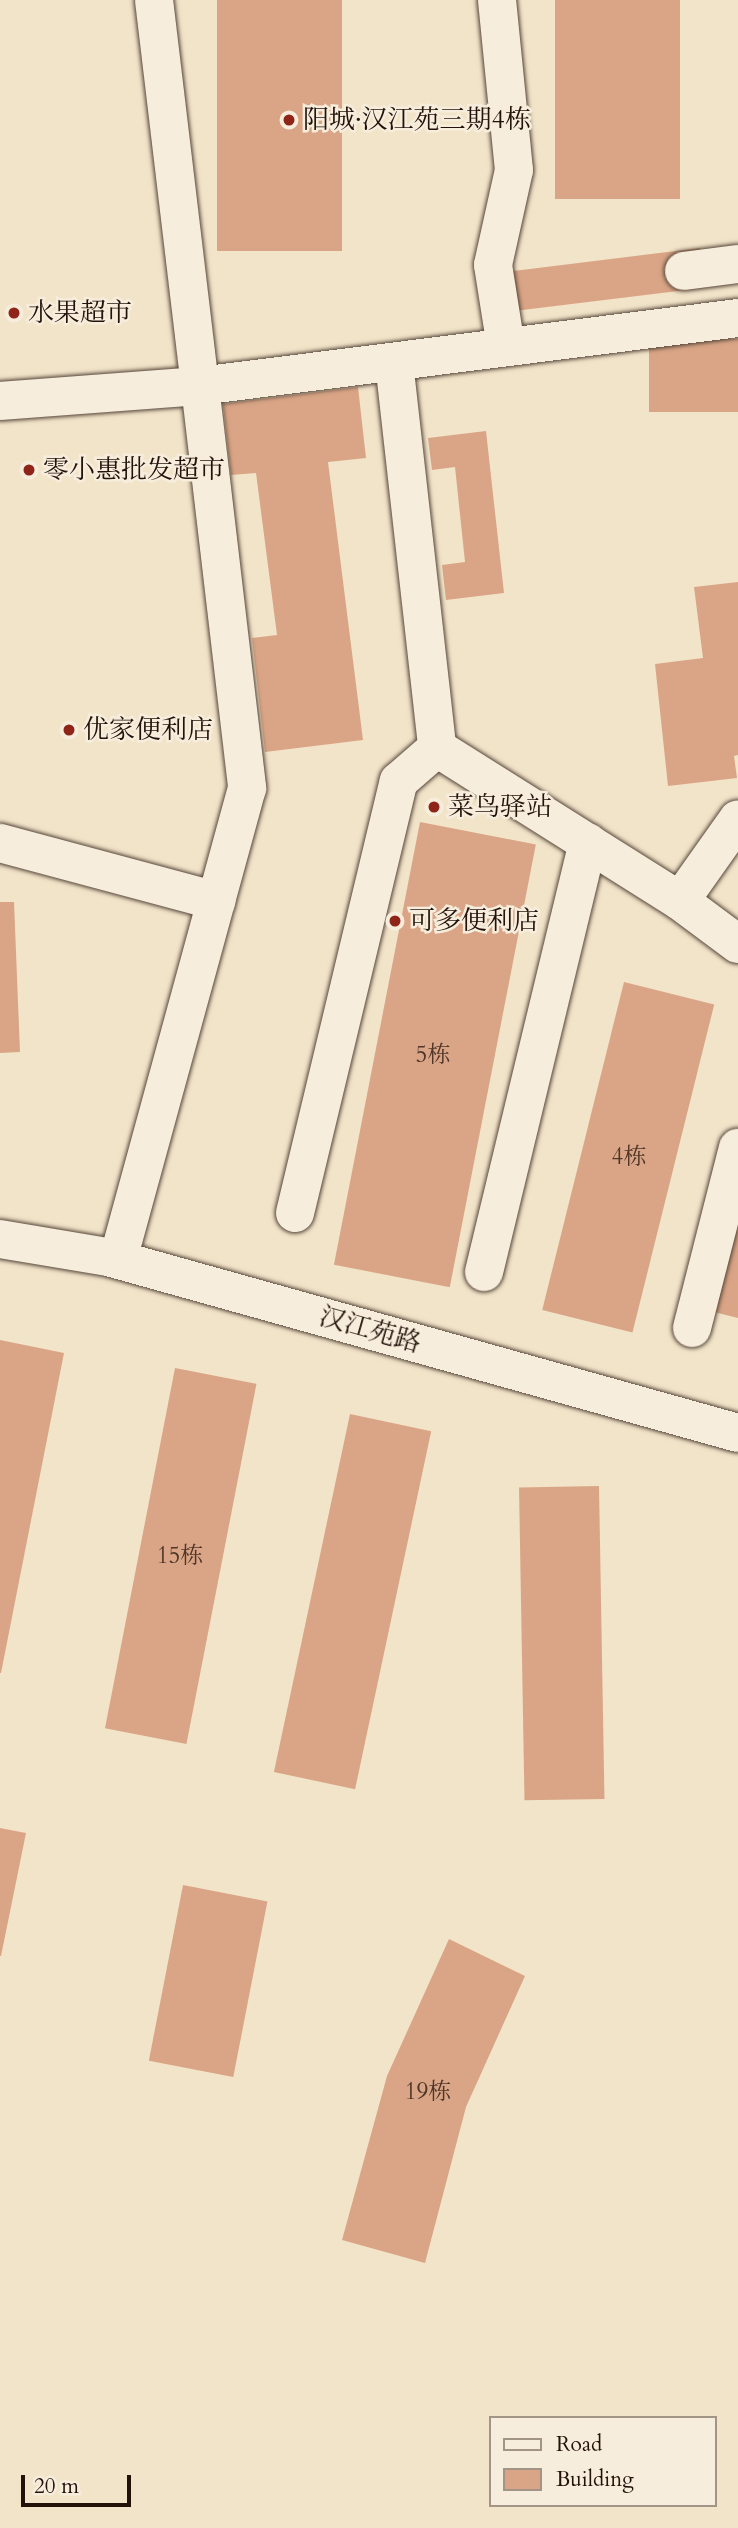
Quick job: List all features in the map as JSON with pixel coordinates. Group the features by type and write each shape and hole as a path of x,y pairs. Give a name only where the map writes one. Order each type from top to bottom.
{"street":[{"path":"122,1244 247,788 154,0"},
{"path":"497,0 514,170 493,265 506,347"},
{"path":"684,271 738,264"},
{"path":"0,401 200,386 738,318"},
{"path":"394,362 437,748"},
{"path":"437,748 681,901 738,944"},
{"path":"295,1213 399,781 437,748"},
{"path":"681,901 738,819"},
{"path":"484,1272 588,842"},
{"path":"0,843 216,901"},
{"path":"692,1328 738,1148"},
{"name":"汉江苑路","path":"0,1238 108,1257 738,1433"}],"building":[{"name":"阳城·汉江苑三期4栋","path":"217,0 342,0 342,251 217,251"},
{"path":"555,0 680,0 680,199 555,199"},
{"path":"700,248 705,288 516,311 511,271"},
{"path":"649,339 738,339 738,412 649,412"},
{"path":"358,387 366,458 328,462 363,740 265,752 252,638 277,635 256,473 231,475 223,404"},
{"path":"486,431 504,593 446,600 442,565 465,562 455,467 432,470 428,438"},
{"path":"738,582 738,755 734,756 737,778 668,786 655,664 703,658 694,587"},
{"path":"420,822 536,845 450,1287 334,1265"},
{"path":"0,902 14,902 20,1052 0,1053"},
{"path":"624,982 714,1004 632,1332 542,1310"},
{"path":"738,1230 738,1318 714,1312"},
{"path":"0,1340 64,1353 1,1673 0,1673"},
{"path":"175,1368 256,1384 186,1744 105,1728"},
{"path":"350,1414 431,1431 355,1789 274,1772"},
{"path":"599,1486 604,1799 524,1800 519,1487"},
{"path":"0,1828 26,1833 1,1956 0,1956"},
{"path":"183,1885 267,1901 233,2077 149,2061"},
{"path":"449,1939 525,1976 466,2107 425,2263 342,2240 387,2076"}],"place":[{"name":"阳城·汉江苑三期4栋","path":"289,120"},
{"name":"水果超市","path":"14,313"},
{"name":"零小惠批发超市","path":"29,470"},
{"name":"优家便利店","path":"69,730"},
{"name":"菜鸟驿站","path":"434,807"},
{"name":"可多便利店","path":"395,921"}]}
